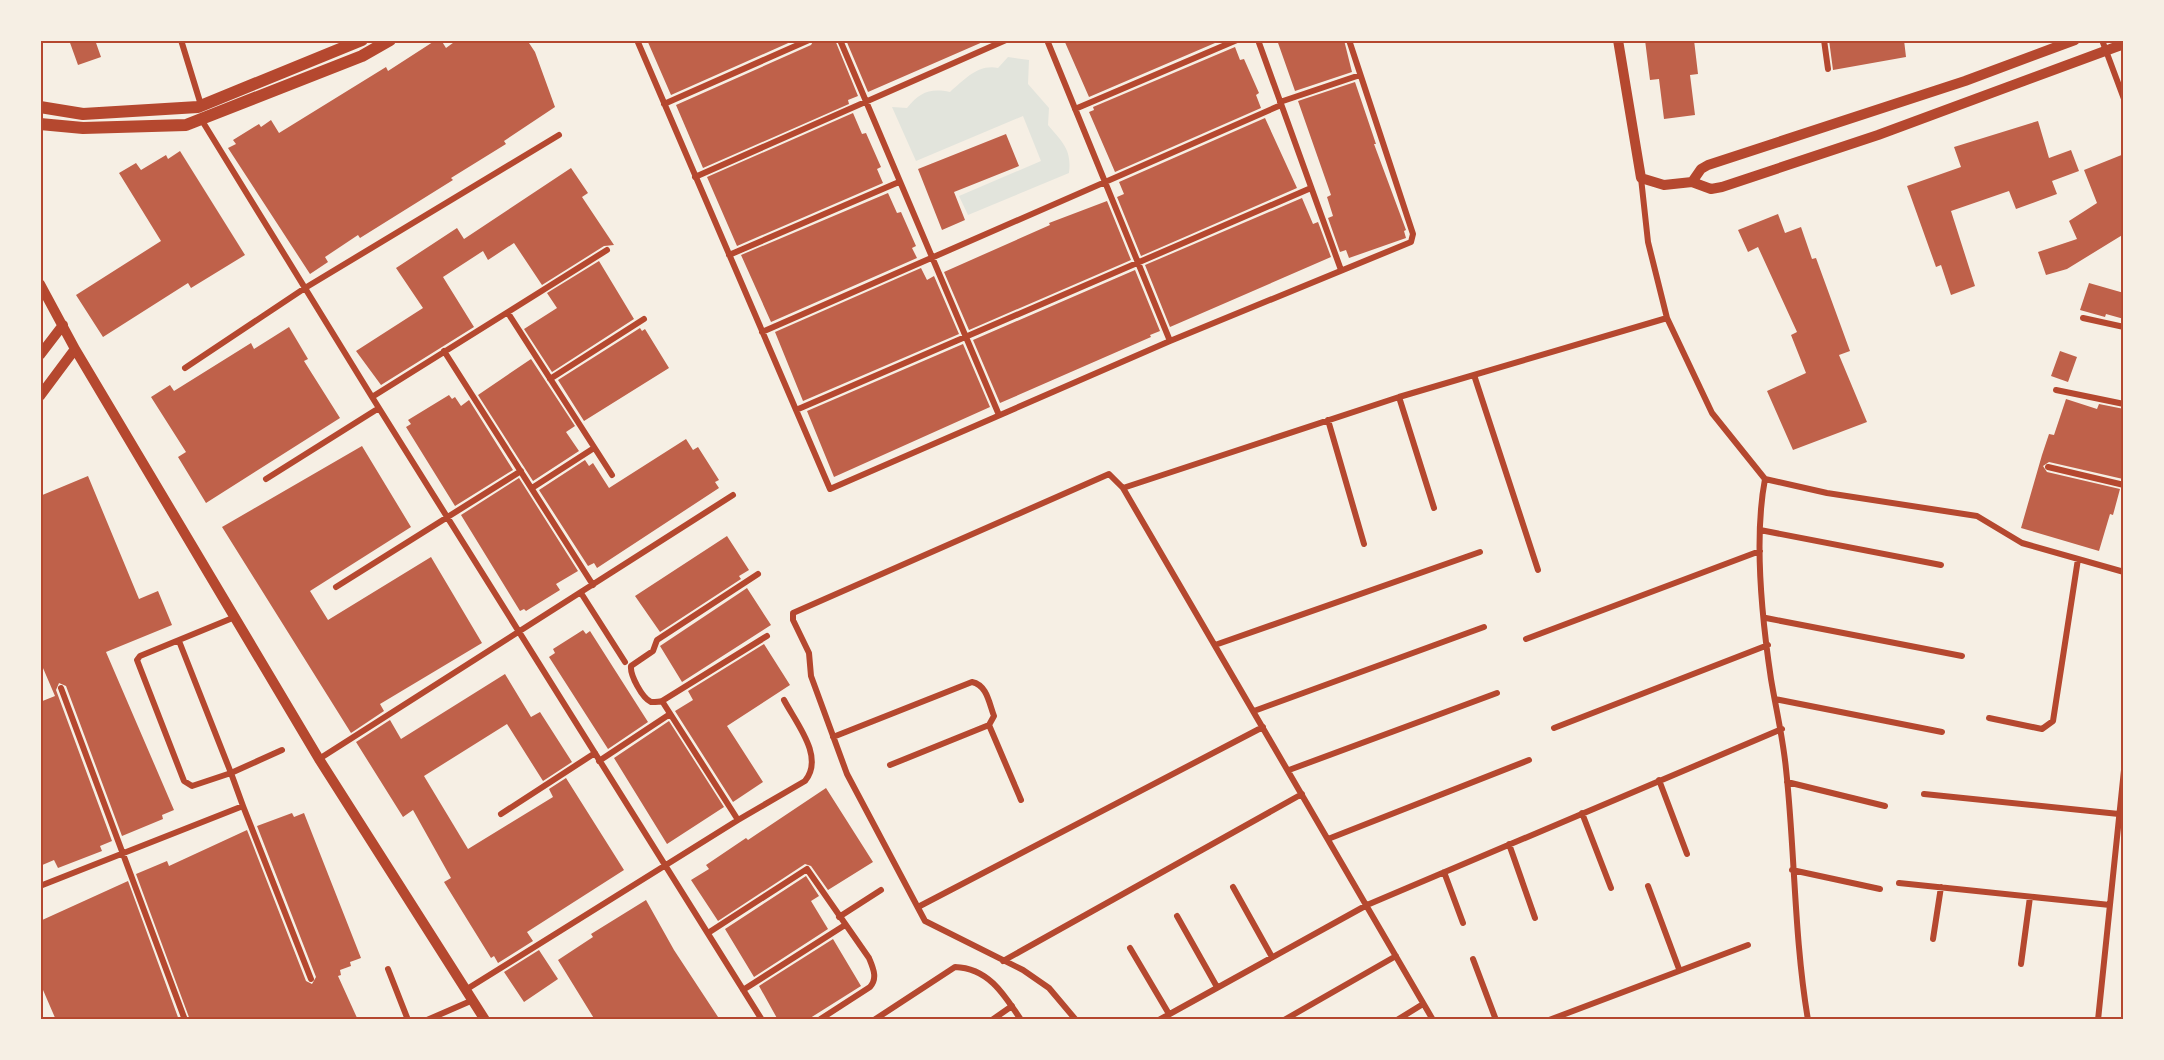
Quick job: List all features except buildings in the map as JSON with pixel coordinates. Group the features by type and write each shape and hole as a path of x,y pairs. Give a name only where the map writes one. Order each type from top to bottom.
{"main road":[{"path":"40,124 83,128 186,125 200,111 362,40"},
{"path":"40,107 83,114 200,111 362,57 390,40"}],"street":[{"path":"181,40 200,111 372,398 762,1020"},
{"path":"637,40 830,489 1170,341 1402,247 1413,239 1349,40"},
{"path":"664,104 809,40"},
{"path":"840,40 999,415"},
{"path":"695,177 1006,40"},
{"path":"1047,40 1170,341"},
{"path":"1075,109 1237,40"},
{"path":"1258,40 1341,270"},
{"path":"1618,40 1641,178 1648,242 1667,318 1712,413 1765,479 1827,493 1977,516 2022,543 2124,572"},
{"path":"1824,40 1828,69"},
{"path":"1692,182 1701,169 1708,165 1965,81 2075,40"},
{"path":"1641,178 1664,185 1692,182 1711,189 1722,187 1878,135 2104,46 2124,44"},
{"path":"2104,46 2124,99"},
{"path":"762,332 1281,104 1360,75"},
{"path":"185,368 305,288 559,135"},
{"path":"729,255 899,182"},
{"path":"796,410 1311,188"},
{"path":"372,398 607,250"},
{"path":"40,284 75,349 319,759 485,1020"},
{"path":"508,313 612,475"},
{"path":"1123,488 1400,397 1667,318"},
{"path":"2083,318 2124,327"},
{"path":"550,379 644,319"},
{"path":"40,355 63,325"},
{"path":"40,396 75,349"},
{"path":"444,351 593,585"},
{"path":"1474,375 1538,570"},
{"path":"2056,390 2124,404"},
{"path":"1400,397 1434,508"},
{"path":"266,480 379,408"},
{"path":"1328,420 1364,544"},
{"path":"531,488 594,448"},
{"path":"2048,467 2124,485"},
{"path":"336,587 521,471"},
{"path":"1077,1020 1049,988 1003,961 925,921 847,774 811,676 809,653 793,620 793,614 1109,474 1123,488 1433,1020"},
{"path":"1765,479 1760,507 1760,551 1768,645 1775,699 1782,729 1792,870 1808,1020"},
{"path":"319,759 733,495"},
{"path":"1760,530 1941,565"},
{"path":"1526,639 1760,551"},
{"path":"1215,645 1480,552"},
{"path":"1989,718 2042,729 2053,722 2078,559"},
{"path":"758,574 657,640 653,651 631,666 631,674 647,699 651,702 662,701 767,636"},
{"path":"581,593 624,662"},
{"path":"235,617 140,656 137,660 184,781 192,786 231,773 282,750"},
{"path":"1766,618 1962,656"},
{"path":"1254,711 1484,627"},
{"path":"179,641 311,979"},
{"path":"1554,728 1768,645"},
{"path":"833,737 972,682 984,688 994,716 989,725 890,765"},
{"path":"61,688 185,1020"},
{"path":"1289,770 1497,693"},
{"path":"1775,699 1941,732"},
{"path":"467,989 738,820 806,781 811,774 811,752 784,700"},
{"path":"662,701 738,820"},
{"path":"599,760 670,714"},
{"path":"989,725 1021,800"},
{"path":"918,907 1263,727"},
{"path":"1159,1020 1367,905 1782,729"},
{"path":"501,814 595,753"},
{"path":"1328,839 1529,760"},
{"path":"2098,1020 2124,770"},
{"path":"1659,780 1687,854"},
{"path":"1787,782 1885,806"},
{"path":"1003,961 1302,794"},
{"path":"1924,794 2119,814"},
{"path":"40,885 243,806"},
{"path":"1582,813 1611,888"},
{"path":"1509,844 1535,918"},
{"path":"708,933 807,869 869,958 875,973 874,982 819,1020"},
{"path":"1792,870 1880,889"},
{"path":"1444,872 1463,923"},
{"path":"1899,883 2110,905"},
{"path":"1233,886 1272,957"},
{"path":"1648,886 1679,969"},
{"path":"1933,939 1941,887"},
{"path":"839,917 881,890"},
{"path":"2021,964 2030,897"},
{"path":"1177,916 1217,987"},
{"path":"743,990 845,925"},
{"path":"1549,1020 1679,969 1748,945"},
{"path":"1130,948 1168,1014"},
{"path":"1284,1020 1396,956"},
{"path":"1473,959 1496,1020"},
{"path":"874,1020 956,967 969,967 993,982 1021,1020"},
{"path":"388,969 408,1020"},
{"path":"427,1020 473,1000"},
{"path":"1397,1020 1424,1004"},
{"path":"992,1020 1012,1006"}],"shaded area":[{"path":"1008,57 1029,60 1028,84 1049,108 1048,125 1062,141 1067,152 1069,173 968,215 959,196 1041,161 1023,116 916,161 892,107 907,108 916,98 926,92 950,92 966,78 984,68 998,68"}]}
